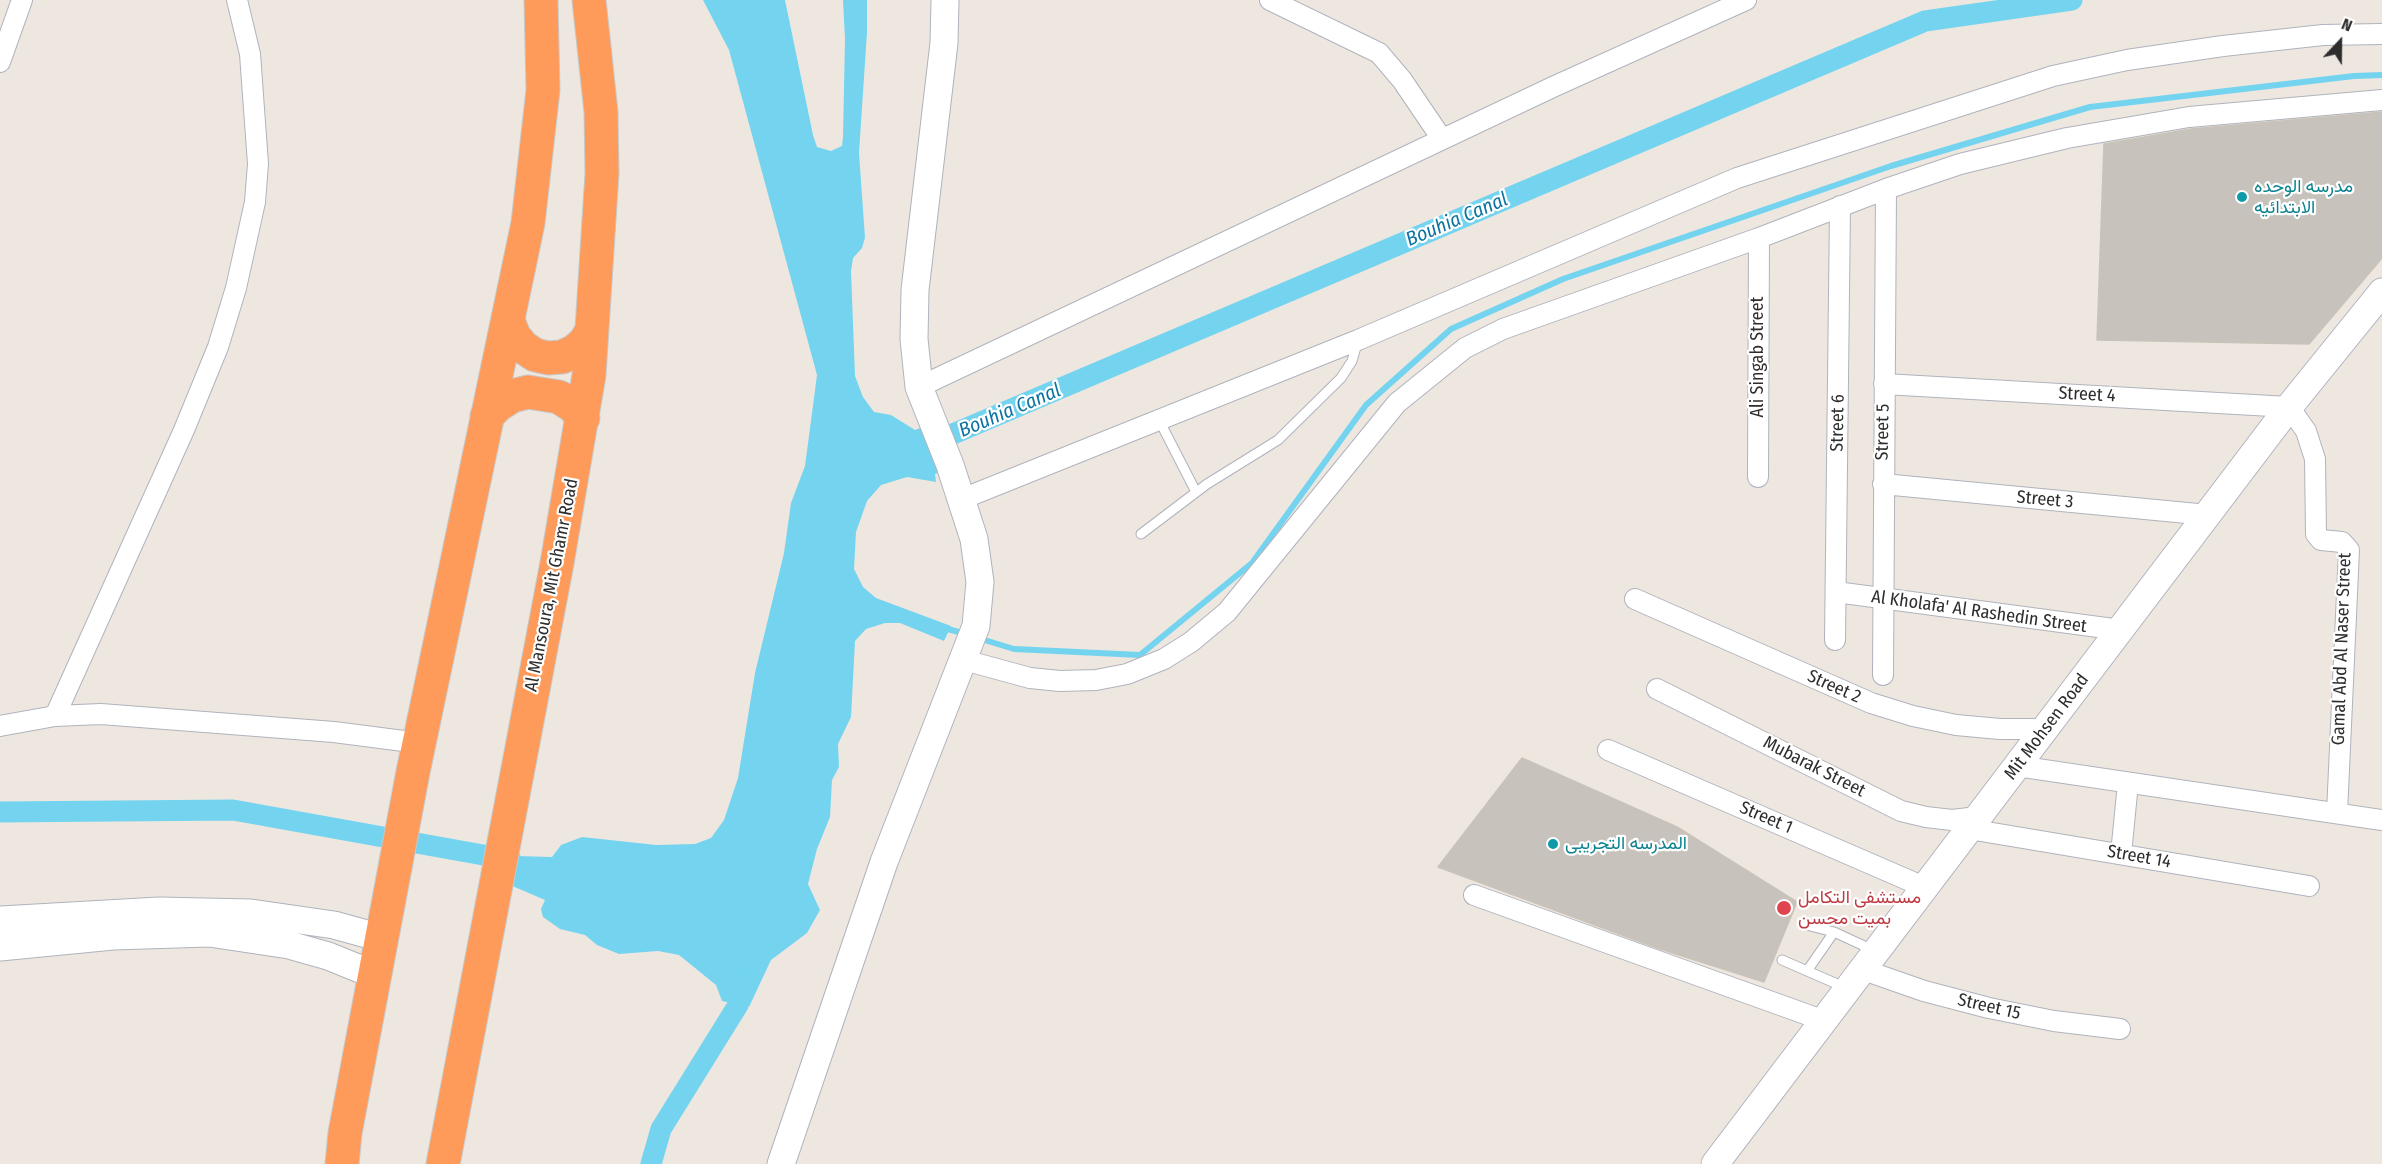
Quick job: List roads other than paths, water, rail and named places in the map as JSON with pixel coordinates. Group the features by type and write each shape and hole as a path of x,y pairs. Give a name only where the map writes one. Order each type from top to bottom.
{"highway":[{"path":"342,1164 345,1133 383,927 416,758 509,323 538,156 543,90 541,0"},
{"name":"Al Mansoura, Mit Ghamr Road","path":"442,1164 583,418 592,330 602,173 598,81 589,0"},
{"path":"509,323 514,336 523,347 548,358 562,357 575,351 585,342 592,330"},
{"path":"488,416 498,405 512,396 528,392 559,397 573,406 583,418"}],"main road":[{"path":"781,1164 884,862 970,645 980,582 978,563 962,499 919,387 915,339 915,290 944,43 945,0"},
{"name":"Mit Mohsen Road","path":"1715,1164 2289,407 2382,292"},
{"path":"0,920 159,911 251,913 334,925 383,927"},
{"path":"0,947 104,936 209,933 289,945 328,956 375,975"}],"street":[{"path":"0,62 22,0"},
{"path":"55,716 184,430 218,347 236,288 255,202 258,164 250,54 237,0"},
{"path":"1270,0 1379,53 1402,80 1442,139"},
{"path":"919,387 1442,139 1746,0"},
{"path":"962,499 1358,340 1737,178 2053,76 2127,60 2223,46 2323,35 2382,34"},
{"path":"970,645 1030,678 1060,681 1096,680 1127,674 1164,659 1191,642 1227,612 1381,420 1415,387 1465,348 1503,329 1960,164 2067,138 2189,117 2382,100"},
{"name":"Street 5","path":"1883,675 1886,189"},
{"name":"Street 6","path":"1835,640 1840,206"},
{"name":"Ali Singab Street","path":"1758,477 1759,238"},
{"name":"Street 4","path":"1884,384 2289,407"},
{"name":"Gamal Abd Al Naser Street","path":"2289,407 2306,431 2314,459 2316,534 2321,540 2342,542 2349,550 2337,813"},
{"name":"Street 3","path":"1883,484 2208,515"},
{"name":"Al Kholafa' Al Rashedin Street","path":"1836,592 2121,630"},
{"name":"Street 2","path":"1635,599 1871,703 1913,717 1956,725 2000,729 2044,729"},
{"name":"Mubarak Street","path":"1657,689 1901,810 1926,817 1973,823"},
{"path":"0,726 55,716 101,714 176,718 344,733 416,758"},
{"name":"Street 1","path":"1608,750 1924,887"},
{"path":"2017,766 2382,820"},
{"path":"2121,854 2128,783"},
{"name":"Street 14","path":"1973,823 2121,854 2308,886"},
{"path":"1474,895 1822,1020"},
{"name":"Street 15","path":"1861,970 1924,991 1989,1008 2054,1021 2120,1029"}],"lane":[{"path":"1141,534 1196,492 1267,449 1288,431 1341,378 1352,361 1358,340"},
{"path":"1159,420 1196,492"},
{"path":"1806,925 1834,932 1861,970"},
{"path":"1807,971 1834,932"},
{"path":"1782,960 1807,971 1861,970"}],"water":[{"path":"703,0 785,0 813,135 817,147 831,151 842,146 843,137 845,39 843,0 867,0 859,153 865,238 862,248 853,258 851,271 855,376 863,397 874,412 891,415 915,430 920,428 940,472 935,474 936,482 907,477 881,485 867,501 856,532 854,569 863,587 876,598 951,626 944,641 900,623 885,623 866,629 855,641 851,717 838,744 839,767 832,780 830,817 817,849 808,884 820,910 807,933 771,960 749,1007 722,1001 716,985 679,955 658,951 619,954 597,945 585,935 560,929 543,917 541,909 545,900 510,885 516,856 552,857 561,845 582,837 656,845 695,844 711,838 724,820 738,778 755,673 784,553 791,503 805,466 817,375 729,50"}],"waterway":[{"name":"Bouhia Canal","path":"927,445 1925,21 2072,0"},
{"path":"978,638 1014,649 1140,655 1252,563 1366,405 1451,329 1563,279 1891,166 2090,107 2354,76 2382,75"},
{"path":"944,628 966,634"},
{"path":"0,812 233,810 511,860"},
{"path":"651,1164 661,1129 738,1005 742,978"}],"place":[{"name":"مدرسه الوحده الابتدائيه","path":"2242,197"},
{"name":"المدرسه التجريبى","path":"1553,844"},
{"name":"مستشفى التكامل بميت محسن","path":"1784,908"}]}
